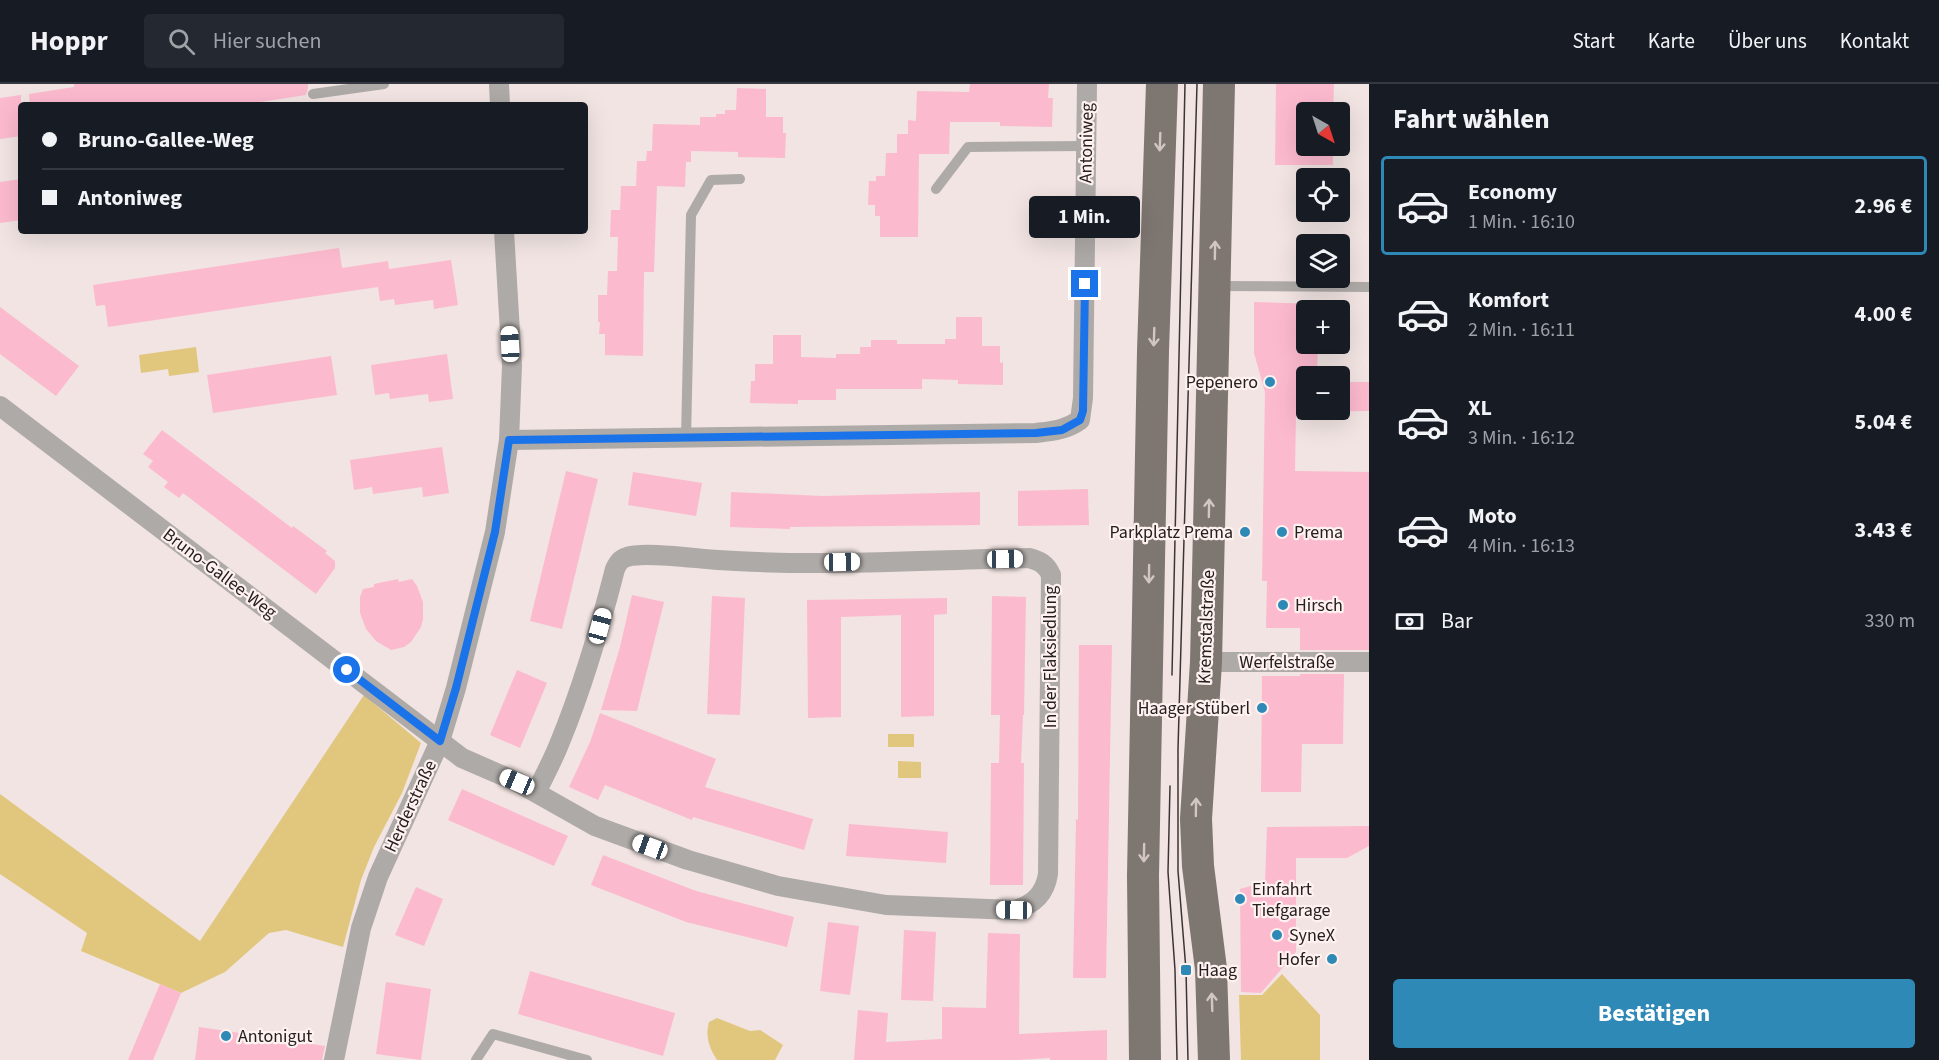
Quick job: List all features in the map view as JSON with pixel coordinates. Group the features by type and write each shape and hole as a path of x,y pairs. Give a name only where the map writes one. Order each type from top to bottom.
{"main road":[{"path":"1145,1060 1143,876 1153,363 1162,84"},
{"name":"Kremstalstraße","path":"1214,1060 1211,969 1198,866 1196,819 1206,662 1219,84"}],"street":[{"path":"499,84 500,102"},
{"name":"Antoniweg","path":"509,440 1036,433 1062,430 1072,425 1080,420 1083,398 1087,84"},
{"name":"Herderstraße","path":"334,1060 361,928 378,877 440,741 459,677 495,532 509,440 512,366 504,234"},
{"name":"Bruno-Gallee-Weg","path":"0,406 440,741"},
{"name":"In der Flaksiedlung","path":"440,741 462,758 517,782 536,793 595,826 688,860 778,886 886,905 1014,910 1027,906 1037,899 1048,877 1051,575 1047,566 1029,558 831,562 728,561 627,556 619,561 615,569 595,645 581,687 559,745 536,793"},
{"name":"Werfelstraße","path":"1206,662 1369,662"}],"lane":[{"path":"313,94 384,84"},
{"path":"936,189 968,147 1086,147"},
{"path":"686,438 691,215 711,180 740,179"},
{"path":"1214,286 1369,287"},
{"path":"476,1060 493,1034 587,1060"}],"shaded area":[{"path":"196,347 199,372 169,376 168,369 141,373 139,355"},
{"path":"364,695 421,743 402,793 374,847 361,880 343,947 286,930 269,933 225,972 181,993 81,951 87,933 0,874 0,794 200,941"},
{"path":"888,734 914,734 914,747 888,747"},
{"path":"898,761 921,762 921,778 898,778"},
{"path":"1282,974 1320,1015 1320,1060 1241,1060 1239,995 1262,995"},
{"path":"717,1018 750,1031 760,1030 783,1045 775,1060 717,1060 710,1046 707,1032 709,1022"}],"building":[{"path":"74,84 308,84 306,95 260,102 30,102 29,94 74,87"},
{"path":"970,84 1049,84 1048,98 1053,98 1052,127 1000,126 1000,122 950,122 949,154 919,154 918,237 880,237 880,216 875,216 875,205 868,205 869,181 876,181 876,176 885,176 886,153 897,153 897,134 908,134 908,120 916,121 917,91 969,92"},
{"path":"1276,84 1334,84 1333,102 1296,102 1296,156 1333,156 1333,165 1275,165"},
{"path":"737,88 766,89 766,117 783,117 783,133 786,133 785,158 738,157 738,152 691,151 691,162 686,162 685,187 657,186 654,272 644,272 643,356 605,355 605,334 599,334 598,295 607,295 608,271 617,271 618,237 610,237 611,210 620,210 621,186 636,186 637,161 646,161 647,151 652,151 653,124 700,125 700,117 716,117 716,114 725,114 725,110 736,110"},
{"path":"21,95 21,102 18,102 18,136 0,139 0,98"},
{"path":"18,179 18,220 0,223 0,182"},
{"path":"339,248 342,268 388,261 389,269 451,260 458,305 434,309 433,300 395,305 394,299 380,301 378,287 108,327 105,305 96,306 93,285"},
{"path":"1254,302 1296,303 1296,354 1318,354 1317,366 1296,366 1295,471 1369,472 1369,650 1300,650 1300,628 1266,628 1267,581 1262,581 1265,392 1254,353"},
{"path":"0,307 79,366 56,396 0,354"},
{"path":"956,317 982,317 982,346 1000,346 1003,385 958,384 958,380 922,379 922,389 836,389 836,400 798,400 798,404 750,403 751,381 755,381 755,364 773,364 773,335 801,335 801,357 836,358 836,354 860,354 860,347 871,347 871,340 897,340 897,344 945,344 945,339 956,339"},
{"path":"447,354 453,399 429,402 428,394 390,399 389,393 375,395 371,365"},
{"path":"331,356 337,395 213,413 207,375"},
{"path":"1350,382 1369,382 1369,411 1350,411"},
{"path":"162,430 292,528 293,526 327,551 325,553 335,561 335,568 316,594 183,493 179,498 164,487 168,482 148,467 153,461 143,454"},
{"path":"442,447 449,493 423,497 422,487 373,494 372,487 354,490 350,460"},
{"path":"566,471 598,479 562,629 530,621"},
{"path":"633,472 702,483 696,516 628,505"},
{"path":"1088,489 1089,525 1018,526 1018,491"},
{"path":"731,492 823,496 980,492 980,525 790,527 790,529 730,527"},
{"path":"398,579 399,582 412,579 417,586 423,602 423,619 421,627 411,642 404,647 391,650 376,641 366,629 360,613 360,597 363,589"},
{"path":"632,595 664,602 637,711 601,710 620,647"},
{"path":"712,596 745,598 740,715 707,714"},
{"path":"992,596 1026,597 1021,763 1024,763 1023,885 990,885 991,763 999,763 1000,715 991,715"},
{"path":"947,598 947,614 934,615 934,716 901,717 901,615 841,617 841,717 808,718 807,600"},
{"path":"1079,645 1112,645 1106,978 1073,978 1076,819 1078,820"},
{"path":"517,670 547,683 520,748 490,735"},
{"path":"1300,674 1344,674 1343,744 1302,744 1301,792 1261,792 1262,676 1300,676"},
{"path":"600,713 716,759 705,787 813,819 804,850 693,817 692,820 605,785 598,800 569,787 590,742"},
{"path":"462,789 568,836 554,866 448,820"},
{"path":"849,824 948,832 946,863 846,856"},
{"path":"1369,826 1369,846 1347,858 1296,858 1296,952 1261,993 1241,992 1240,889 1265,882 1267,827"},
{"path":"603,855 696,891 794,917 787,947 686,922 591,885"},
{"path":"416,887 443,899 424,946 395,935"},
{"path":"828,922 859,926 850,995 820,991"},
{"path":"904,930 936,932 933,1001 901,1000"},
{"path":"988,933 1020,934 1019,1034 1107,1030 1107,1060 1050,1060 1050,1058 854,1060 858,1010 888,1013 886,1042 942,1039 942,1007 986,1008"},
{"path":"530,971 675,1013 663,1056 518,1014"},
{"path":"386,982 431,989 421,1060 376,1054"},
{"path":"160,984 181,993 153,1060 128,1060"},
{"name":"Antonigut","path":"199,1027 325,1046 322,1060 195,1060"}],"tram line":[{"path":"1172,675 1185,84"},
{"path":"1188,1060 1186,970 1178,871 1178,749 1197,84"},
{"path":"1170,786 1168,872 1175,970 1177,1060"}],"place":[{"name":"Pepenero","path":"1270,382"},
{"name":"Parkplatz Prema","path":"1245,532"},
{"name":"Prema","path":"1282,532"},
{"name":"Hirsch","path":"1283,605"},
{"name":"Haager Stüberl","path":"1262,708"},
{"name":"Einfahrt Tiefgarage","path":"1240,899"},
{"name":"SyneX","path":"1277,935"},
{"name":"Hofer","path":"1332,959"},
{"name":"Haag","path":"1186,970"},
{"name":"Antonigut","path":"226,1036"}],"route":[{"path":"347,670 440,741 456,688 495,532 509,440 1036,433 1062,430 1080,420 1083,411 1085,284"}]}
